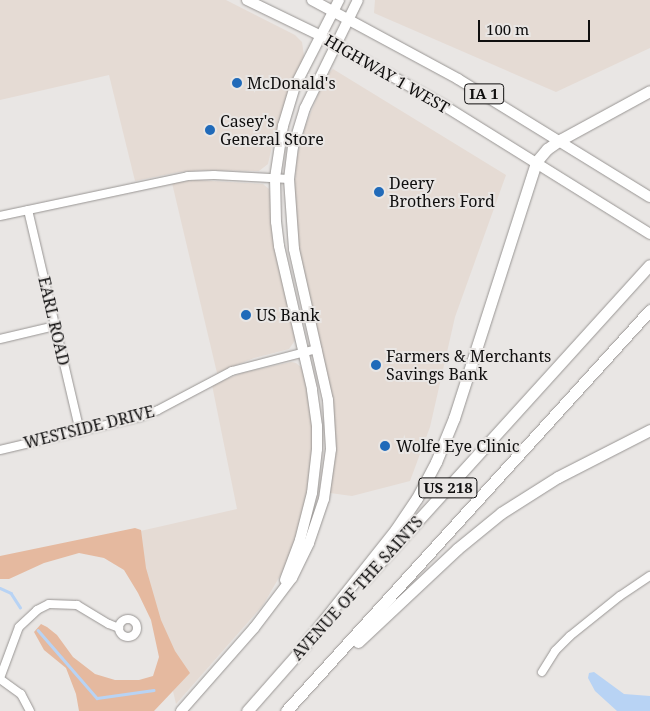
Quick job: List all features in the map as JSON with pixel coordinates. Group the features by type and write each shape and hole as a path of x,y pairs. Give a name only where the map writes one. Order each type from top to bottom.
{"highway":[{"path":"301,649 396,529 436,462 454,418 536,162 547,149 560,140 650,92"},
{"name":"AVENUE OF THE SAINTS","path":"247,711 301,649 650,265"},
{"name":"AVENUE OF THE SAINTS","path":"287,710 650,310"},
{"path":"287,710 396,605 484,526 558,477 650,430"}],"main road":[{"name":"HIGHWAY 1 WEST","path":"247,0 336,44 536,162 647,232"},
{"name":"HIGHWAY 1 WEST","path":"312,0 392,41 560,140 650,197"},
{"path":"280,595 306,517 315,468 315,408 279,246 275,178 283,126 295,86 339,0"},
{"path":"181,711 254,628 280,595 296,570 309,543 324,499 329,474 328,400 294,249 289,179 293,148 305,108 358,0"}],"street":[{"path":"0,216 182,177 214,175 289,179"},
{"name":"EARL ROAD","path":"28,210 80,432"},
{"path":"0,339 55,326"},
{"name":"WESTSIDE DRIVE","path":"0,450 140,418 232,371 316,350"},
{"path":"542,672 555,651 570,636 613,601 650,576"},
{"path":"30,711 21,694 0,679 19,627 37,610 49,604 77,605 119,628"}],"shaded area":[{"path":"0,0 226,0 295,35 302,42 304,56 275,133 268,164 259,171 203,170 179,172 135,181 109,75 0,100"},
{"path":"375,0 650,0 650,48 556,92 374,13"},
{"path":"333,69 506,175 455,317 430,427 410,481 352,496 330,493 335,453 333,404 298,246 294,194 297,156 304,130 325,77"},
{"path":"195,180 263,184 269,189 296,339 289,349 254,358 217,373 172,183"},
{"path":"291,362 296,363 303,369 311,406 313,440 307,504 291,557 263,605 176,704 136,532 237,509 212,385 242,373"},
{"path":"135,528 141,530 146,568 161,620 175,651 190,673 154,711 79,711 76,694 66,668 44,650 34,632 41,624 47,627 57,635 73,657 95,674 115,680 139,680 153,676 159,657 151,620 138,593 124,570 104,558 79,553 44,563 9,579 0,579 0,556"}],"water":[{"path":"594,672 624,694 650,696 650,711 617,711 595,691 588,678 589,673"}],"waterway":[{"path":"0,588 11,593 20,607"},
{"path":"38,630 97,698 153,690"}],"place":[{"name":"McDonald's","path":"237,83"},
{"name":"Casey's General Store","path":"210,130"},
{"name":"Deery Brothers Ford","path":"379,192"},
{"name":"US Bank","path":"246,315"},
{"name":"Farmers & Merchants Savings Bank","path":"376,365"},
{"name":"Wolfe Eye Clinic","path":"385,446"}]}
